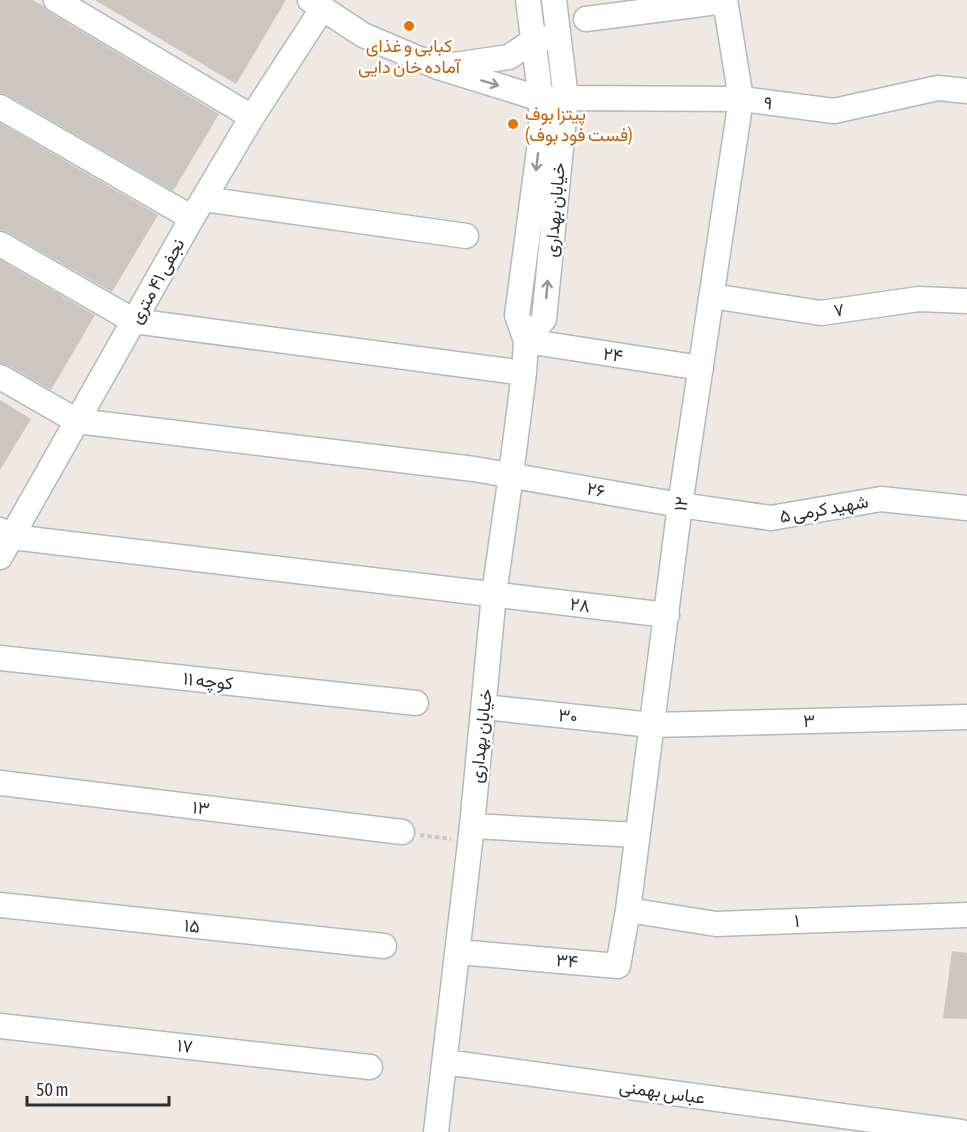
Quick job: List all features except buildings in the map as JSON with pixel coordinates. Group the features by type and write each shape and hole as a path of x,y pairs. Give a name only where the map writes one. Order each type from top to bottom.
{"street":[{"path":"56,0 252,117"},
{"name":"خیابان بهداری","path":"436,1132 471,834 494,594 524,373 526,341 517,315 541,135 541,99 528,0"},
{"name":"خیابان بهداری","path":"526,341 544,319 566,98 554,0"},
{"path":"586,19 725,1"},
{"name":"۱۲","path":"628,910 681,505 741,99 725,1"},
{"name":"نجفی ۴۱ متری","path":"4,542 77,421 316,5"},
{"name":"۹","path":"316,5 363,35 438,67 541,99 741,99 834,111 938,87 967,91"},
{"path":"438,67 509,57 534,39 559,35"},
{"path":"0,107 198,209 466,236"},
{"path":"0,244 134,321 524,373"},
{"name":"۷","path":"712,296 821,313 919,298 967,301"},
{"name":"۲۴","path":"526,341 701,368"},
{"path":"0,377 77,421"},
{"name":"۲۶","path":"77,421 511,475 681,505"},
{"name":"۵ شهید کرمی","path":"681,505 771,518 881,499 967,508"},
{"name":"۲۸","path":"4,542 494,594 667,615"},
{"name":"کوچه ۱۱","path":"0,658 416,703"},
{"name":"۳۰","path":"484,707 652,725"},
{"name":"۳","path":"652,725 967,717"},
{"name":"۱۳","path":"0,783 402,832"},
{"path":"471,834 636,835"},
{"name":"۱۵","path":"0,905 384,946"},
{"name":"۳۴","path":"458,952 618,966 628,910"},
{"name":"۱","path":"628,910 716,924 967,915"},
{"name":"۱۷","path":"0,1026 370,1067"},
{"name":"عباس بهمنی","path":"445,1062 877,1126 961,1132"}],"path":[{"path":"402,832 471,834"}],"place":[{"name":"کبابی و غذای آماده خان دایی","path":"409,26"},
{"name":"پیتزا بوف (فست فود بوف)","path":"513,124"}]}
